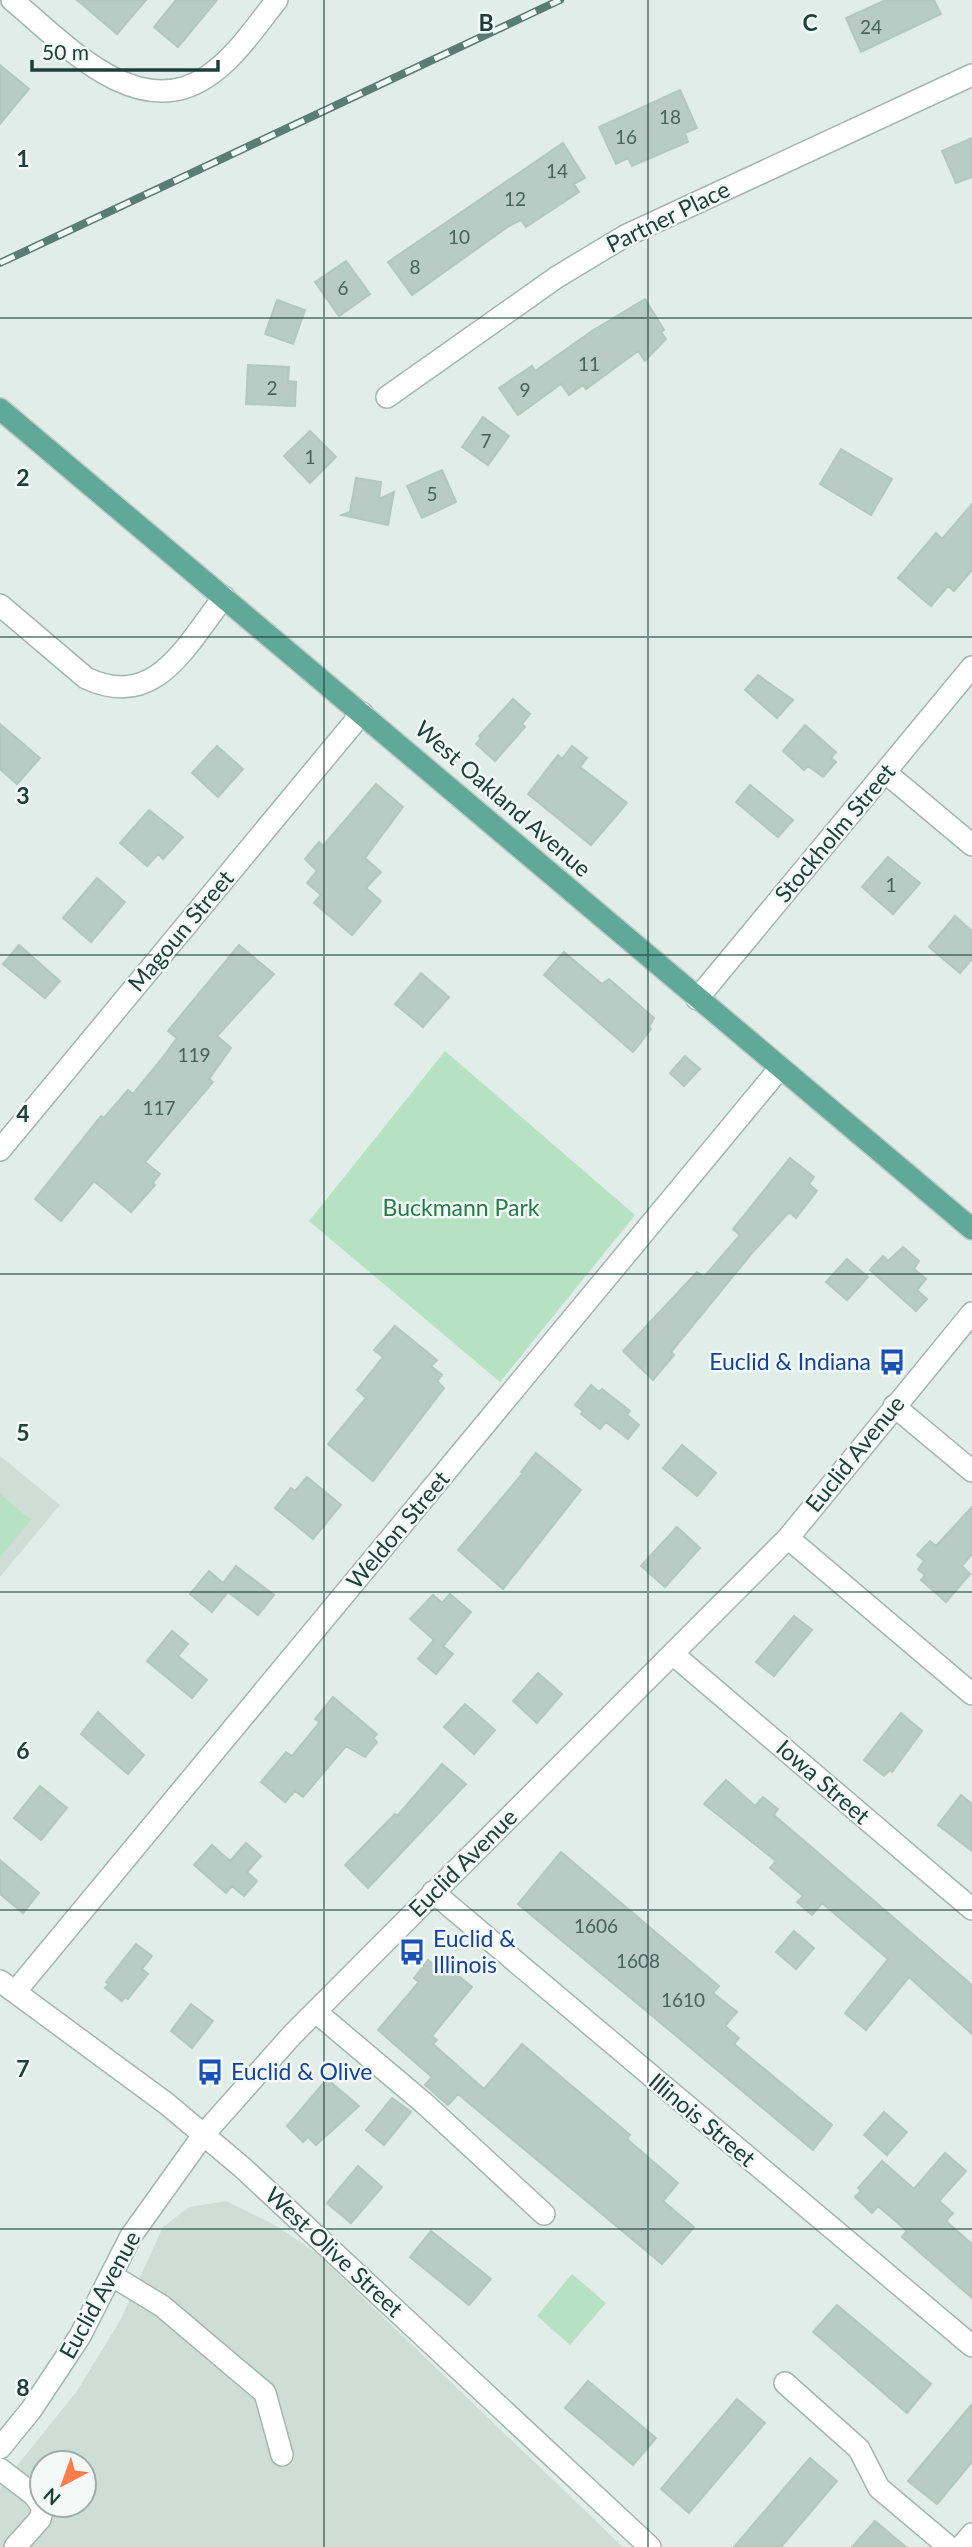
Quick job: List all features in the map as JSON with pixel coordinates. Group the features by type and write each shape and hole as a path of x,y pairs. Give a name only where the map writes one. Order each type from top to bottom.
{"main road":[{"name":"West Oakland Avenue","path":"0,409 972,1229"}],"street":[{"path":"12,0 97,69 124,84 153,90 185,88 205,78 249,35 277,0"},
{"name":"Partner Place","path":"387,397 557,277 625,236 972,75"},
{"path":"0,605 86,678 102,685 123,688 143,685 159,677 225,597"},
{"name":"Stockholm Street","path":"697,999 972,667"},
{"name":"Magoun Street","path":"0,1150 362,713"},
{"path":"885,772 972,845"},
{"name":"Weldon Street","path":"8,1986 780,1069"},
{"name":"Euclid Avenue","path":"0,2448 31,2410 80,2336 131,2236 204,2134 316,2011 788,1538 972,1313"},
{"path":"894,1406 972,1471"},
{"path":"788,1538 972,1694"},
{"name":"Iowa Street","path":"674,1654 972,1909"},
{"name":"Illinois Street","path":"433,1892 972,2346"},
{"name":"West Olive Street","path":"8,1986 204,2134 650,2547"},
{"path":"316,2011 425,2104 544,2214"},
{"path":"111,2275 162,2306 265,2393 282,2455"},
{"path":"785,2383 859,2449 879,2488 950,2547"},
{"path":"0,2469 34,2495 43,2508 40,2519 15,2547"},
{"path":"961,2547 972,2534"}],"shaded area":[{"path":"0,1456 60,1505 0,1577"},
{"path":"226,2201 273,2224 315,2252 623,2547 0,2547 0,2487 28,2452 28,2519 98,2519 98,2449 30,2449 77,2391 121,2319 163,2227 189,2207"}],"green space":[{"name":"Buckmann Park","path":"445,1051 635,1215 500,1382 309,1221"},
{"path":"0,1494 31,1520 0,1557"},
{"path":"572,2274 606,2303 570,2345 537,2316"}],"building":[{"path":"77,0 146,0 117,34"},
{"path":"176,0 217,0 178,47 154,27"},
{"path":"886,0 934,0 941,14 861,52 846,18"},
{"path":"0,65 29,89 0,124"},
{"path":"680,90 697,128 685,133 688,142 632,166 628,158 616,164 599,127"},
{"path":"972,138 972,177 956,183 942,151"},
{"path":"563,143 585,178 574,184 579,192 526,227 521,220 509,226 412,295 388,262"},
{"path":"346,261 370,294 339,316 315,282"},
{"path":"645,299 664,330 661,332 666,339 645,361 638,351 586,389 583,385 569,395 561,384 518,415 499,388 532,366 535,371 592,331"},
{"path":"277,300 305,310 293,344 265,334"},
{"path":"248,365 289,367 288,381 296,382 295,406 246,404"},
{"path":"483,417 509,436 488,465 462,447"},
{"path":"310,431 336,457 310,483 284,456"},
{"path":"841,449 892,479 871,515 820,484"},
{"path":"442,470 456,502 422,518 407,486"},
{"path":"356,478 381,482 379,499 394,492 388,525 342,515 350,512"},
{"path":"972,504 972,570 954,591 948,586 931,606 898,578 936,533 942,539"},
{"path":"758,675 793,700 777,718 745,690"},
{"path":"513,699 530,714 522,724 525,727 495,761 476,744 481,738 479,736"},
{"path":"0,724 40,758 17,784 0,769"},
{"path":"805,725 836,752 831,758 836,762 823,777 808,766 804,770 783,751"},
{"path":"217,746 243,769 218,797 192,773"},
{"path":"572,746 587,758 580,767 627,803 591,845 528,794 558,755 562,759"},
{"path":"376,784 403,807 365,858 381,872 366,888 381,901 352,935 314,903 321,895 307,883 317,871 305,859 319,842 323,846"},
{"path":"750,785 793,820 778,837 736,802"},
{"path":"149,810 183,837 163,859 158,854 147,866 120,843"},
{"path":"888,857 920,883 893,914 862,887"},
{"path":"97,878 125,902 91,942 63,918"},
{"path":"955,916 972,931 972,959 960,973 929,947"},
{"path":"19,945 60,981 45,998 3,964"},
{"path":"239,945 274,974 217,1036 231,1048 209,1079 213,1082 145,1162 160,1174 153,1183 155,1185 131,1212 94,1181 61,1221 35,1199 101,1116 104,1118 128,1090 133,1094 160,1061 177,1038 168,1031"},
{"path":"564,952 602,984 609,979 654,1018 649,1027 651,1029 633,1052 544,975"},
{"path":"421,973 449,997 423,1027 395,1004"},
{"path":"685,1056 700,1069 684,1086 670,1073"},
{"path":"790,1158 814,1177 809,1184 817,1191 796,1218 789,1212 752,1253 671,1352 674,1355 653,1380 623,1351 697,1272 704,1277 740,1235 733,1229"},
{"path":"903,1247 919,1261 914,1269 926,1279 917,1290 927,1299 916,1311 870,1270 883,1256 888,1261"},
{"path":"847,1259 868,1277 847,1300 826,1282"},
{"path":"395,1326 437,1360 431,1366 442,1375 437,1381 444,1388 373,1481 328,1444 366,1398 357,1390 383,1357 374,1350"},
{"path":"591,1385 599,1392 602,1389 630,1411 627,1415 639,1425 628,1439 606,1422 600,1429 581,1414 583,1411 575,1405"},
{"path":"682,1445 716,1473 697,1496 663,1468"},
{"path":"536,1453 581,1490 503,1589 458,1550 523,1473 521,1472"},
{"path":"307,1477 341,1505 313,1539 275,1508 291,1488 295,1491"},
{"path":"972,1507 972,1554 962,1566 970,1574 946,1602 921,1580 925,1575 918,1569 924,1561 917,1555 930,1541 936,1546"},
{"path":"677,1527 700,1548 665,1587 641,1566"},
{"path":"236,1566 274,1595 258,1615 228,1592 212,1612 190,1594 209,1571 223,1583"},
{"path":"450,1594 471,1612 443,1646 453,1654 436,1674 418,1659 434,1640 410,1619 433,1595 442,1603"},
{"path":"794,1616 812,1630 774,1676 756,1662"},
{"path":"172,1631 188,1644 178,1656 207,1680 192,1698 147,1661"},
{"path":"538,1673 562,1694 537,1723 513,1701"},
{"path":"333,1697 377,1734 373,1738 377,1742 365,1757 346,1746 303,1797 295,1791 285,1802 261,1782 286,1752 292,1756 320,1722 315,1719"},
{"path":"465,1704 495,1730 474,1754 444,1727"},
{"path":"98,1712 144,1755 128,1774 81,1734"},
{"path":"901,1713 922,1731 892,1772 890,1770 884,1776 864,1760"},
{"path":"442,1764 466,1784 368,1888 345,1865 395,1814 397,1816"},
{"path":"726,1780 755,1806 763,1797 778,1809 774,1815 972,1985 972,2034 909,1977 866,2030 845,2013 888,1959 822,1903 812,1915 797,1902 803,1896 770,1868 776,1861 704,1804"},
{"path":"40,1786 67,1808 41,1840 14,1818"},
{"path":"961,1795 972,1804 972,1851 938,1825"},
{"path":"246,1843 261,1856 247,1872 257,1881 244,1896 232,1886 226,1893 194,1865 212,1845 230,1861"},
{"path":"561,1852 719,1986 713,1993 737,2012 725,2026 739,2038 734,2044 832,2125 813,2150 518,1904"},
{"path":"0,1860 39,1893 23,1913 0,1894"},
{"path":"794,1931 814,1948 796,1969 776,1952"},
{"path":"136,1944 152,1956 142,1969 148,1974 128,1999 125,1997 122,2001 105,1988 109,1984 106,1982"},
{"path":"428,1960 435,1966 439,1960 472,1987 432,2036 437,2040 433,2044 484,2089 522,2044 630,2135 627,2139 678,2183 663,2201 694,2227 662,2264 458,2094 448,2105 425,2085 432,2077 378,2030 419,1982 414,1978"},
{"path":"191,2004 213,2021 192,2048 171,2031"},
{"path":"327,2079 359,2106 316,2145 308,2137 303,2142 287,2126"},
{"path":"392,2098 411,2112 384,2145 366,2130"},
{"path":"884,2112 907,2132 887,2155 864,2135"},
{"path":"945,2153 966,2171 939,2201 953,2213 946,2221 972,2244 972,2298 902,2237 907,2231 878,2206 872,2213 855,2197 861,2191 858,2188 882,2161 914,2189"},
{"path":"358,2166 382,2187 351,2223 327,2203"},
{"path":"431,2231 491,2279 469,2305 410,2257"},
{"path":"837,2305 931,2384 907,2413 813,2332"},
{"path":"588,2381 656,2438 633,2465 565,2408"},
{"path":"737,2399 765,2423 689,2513 661,2489"},
{"path":"972,2404 972,2462 937,2504 908,2481"},
{"path":"810,2458 837,2481 781,2547 734,2547"},
{"path":"875,2521 906,2547 852,2547"}],"railway":[{"path":"0,263 560,0"}],"place":[{"name":"Euclid & Indiana","path":"892,1362"},
{"name":"Euclid & Illinois","path":"412,1952"},
{"name":"Euclid & Olive","path":"210,2072"}]}
